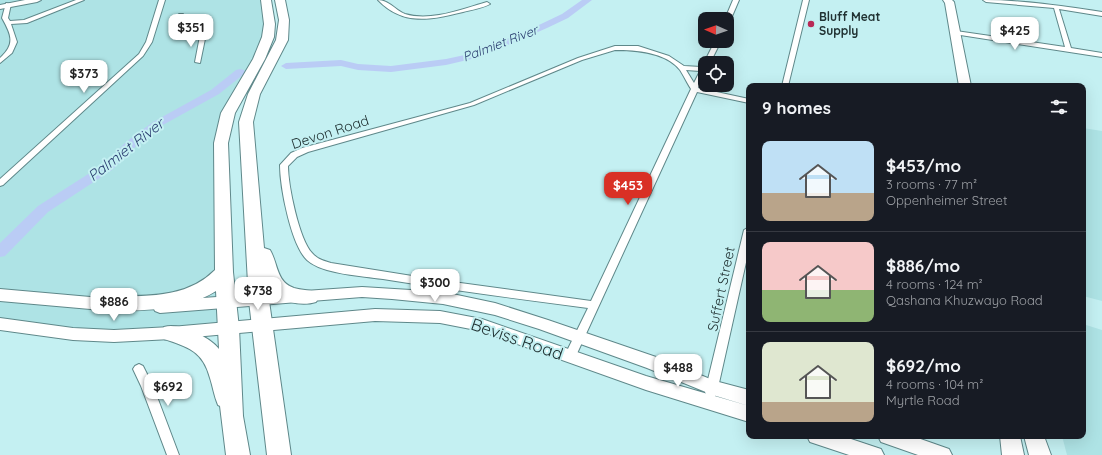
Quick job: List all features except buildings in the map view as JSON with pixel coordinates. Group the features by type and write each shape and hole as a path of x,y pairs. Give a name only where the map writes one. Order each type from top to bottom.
{"highway":[{"path":"238,455 232,416 229,328 224,272 221,143 225,122 232,103 261,54 268,36 270,21 266,0"},
{"path":"279,455 259,301 246,122 252,99 282,40 284,20 280,0"},
{"path":"253,211 257,218 267,271 271,281 290,295 309,296"},
{"path":"105,304 182,299 198,294 206,289 219,279 224,272"},
{"path":"171,333 188,337 209,351 214,358 232,416"}],"main road":[{"path":"4,5 26,0"},
{"path":"4,5 37,0"},
{"path":"949,1 964,83"},
{"name":"Beviss Road","path":"0,295 157,308 362,292 392,293 443,298 495,309 653,363 746,412"},
{"name":"Beviss Road","path":"0,324 73,334 114,336 171,333 374,314 440,317 482,325 570,357 646,382 710,394 746,398"},
{"path":"825,439 875,455"},
{"path":"896,439 943,455"},
{"path":"1010,439 1013,455"},
{"path":"1035,439 1040,455"}],"street":[{"path":"9,26 25,22 81,0"},
{"path":"0,183 141,55 149,41 162,0"},
{"path":"381,0 394,11 415,17 427,18 487,4"},
{"path":"731,12 736,0"},
{"path":"786,83 806,0"},
{"path":"986,0 1056,7 1102,14"},
{"path":"0,61 10,52 13,47 14,39 5,18 4,5"},
{"path":"1056,7 1068,50"},
{"path":"181,15 179,20 189,32 203,34 198,62"},
{"path":"956,33 1102,55"},
{"name":"Devon Road","path":"595,305 431,283 320,264 308,255 300,244 284,176 284,165 294,155 305,150 472,104 602,51 625,47 638,48 667,57 682,68 694,89"},
{"path":"682,68 698,67"},
{"path":"570,357 698,81"},
{"path":"694,89 746,100"},
{"name":"Suffert Street","path":"710,394 746,242"},
{"path":"139,370 147,386 173,455"}],"shaded area":[{"path":"0,0 265,0 269,28 228,113 229,327 114,335 0,324"},
{"path":"1086,128 1102,131 1102,301 1086,297"},
{"path":"1086,325 1102,330 1102,455 1067,455 1063,439 1086,439"}],"waterway":[{"name":"Palmiet River","path":"286,66 341,63 358,67 391,69 446,62 477,55 544,26 565,16 588,0"},
{"name":"Palmiet River","path":"0,252 43,209 108,167 130,145 157,124 215,92 240,72"}],"place":[{"name":"Bluff Meat Supply","path":"811,24"}]}
